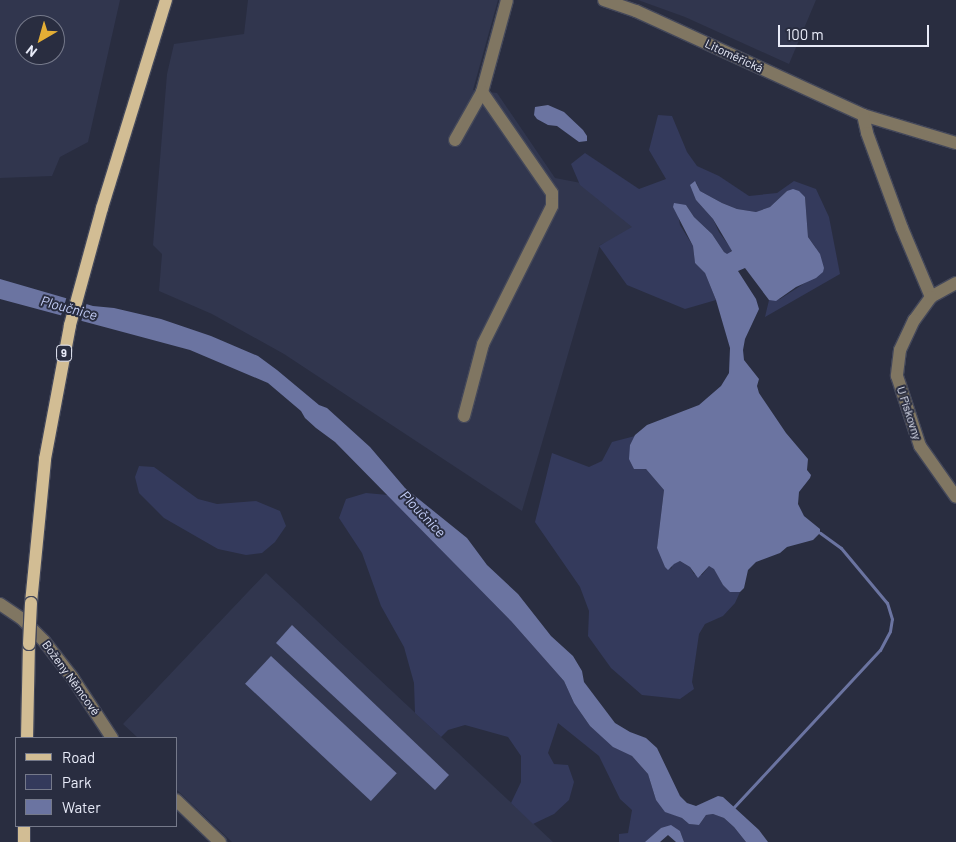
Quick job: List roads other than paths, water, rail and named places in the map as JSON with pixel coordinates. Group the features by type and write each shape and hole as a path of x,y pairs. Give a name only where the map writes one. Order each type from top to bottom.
{"main road":[{"name":"9","path":"26,737 31,603 36,538 52,414 70,326 102,208 166,0"},
{"path":"24,827 24,842"}],"street":[{"path":"455,140 468,121 482,92 507,0"},
{"name":"Litoměřická","path":"604,0 636,11 863,115 956,143"},
{"path":"464,416 483,344 552,206 552,193 482,92"},
{"path":"863,115 866,133 902,228 931,297 956,283"},
{"name":"U Pískovny","path":"931,297 914,320 900,350 897,376 920,446 956,497"},
{"name":"Boženy Němcové","path":"0,604 20,618 44,641 72,677 111,737"},
{"path":"178,802 220,842"}],"water":[{"path":"548,105 564,112 583,130 587,136 587,141 579,142 557,126 548,125 537,119 534,115 535,107"},
{"path":"695,181 700,191 722,203 737,209 756,212 770,207 787,191 793,189 799,191 805,197 808,237 820,254 824,268 823,272 816,278 796,287 776,301 769,300 745,268 738,271 756,299 759,309 745,339 744,360 759,379 757,386 759,393 786,433 808,459 807,470 811,475 799,492 798,504 804,516 820,529 820,533 813,540 787,547 780,553 756,562 748,570 744,588 740,592 730,592 723,585 714,569 709,566 698,578 690,567 680,561 668,570 665,567 657,548 664,490 646,469 634,469 629,459 630,445 635,435 647,425 699,405 721,386 729,373 730,348 716,300 705,273 695,263 693,246 673,207 674,203 686,205 694,217 712,234 724,252 727,254 732,251 713,219 696,200 690,185"},
{"name":"Ploučnice","path":"0,279 93,306 114,308 161,319 211,336 258,356 319,405 327,408 370,447 405,488 467,538 487,565 518,594 551,636 573,656 582,671 584,682 615,723 630,732 646,738 657,748 680,796 687,803 696,806 718,796 723,797 759,830 768,842 746,842 724,818 713,814 706,815 699,825 689,824 682,818 665,812 656,800 648,774 632,756 613,747 590,726 574,703 564,681 511,621 335,442 316,428 305,418 301,411 268,383 190,350 0,299"},
{"path":"292,625 449,775 435,790 276,643"},
{"path":"271,656 397,773 371,801 245,684"},
{"path":"671,825 680,831 684,842 676,842 668,835 660,842 645,842 661,828"}],"waterway":[{"path":"733,808 880,650 890,631 892,619 887,603 841,548 820,533"}]}
